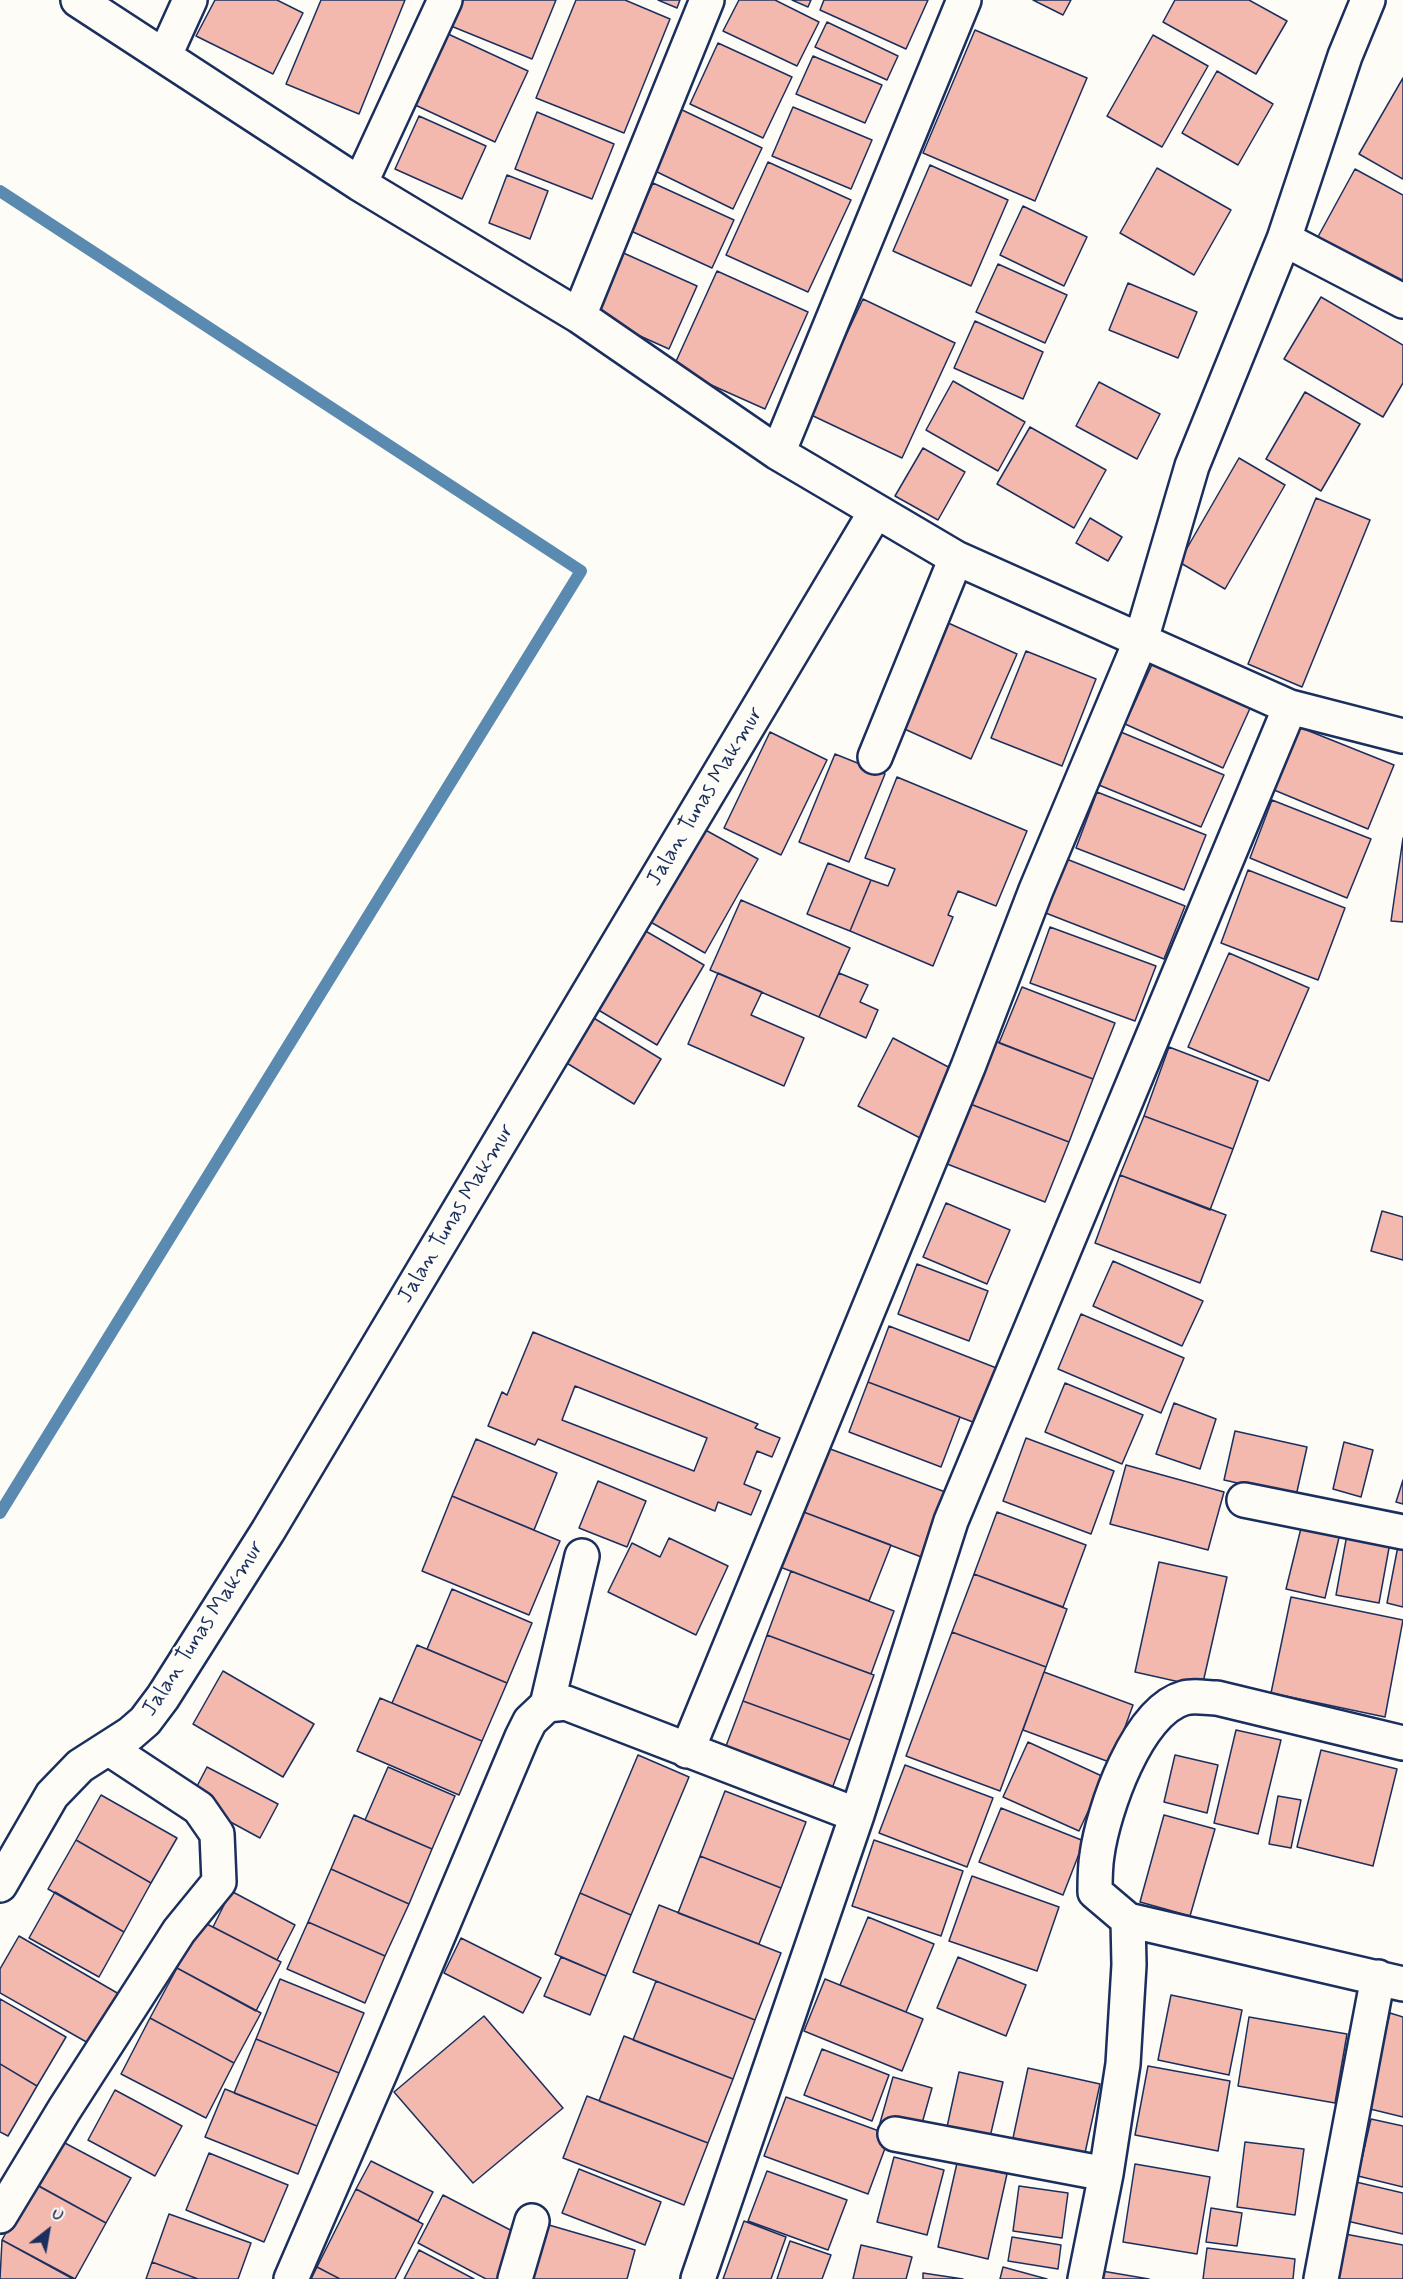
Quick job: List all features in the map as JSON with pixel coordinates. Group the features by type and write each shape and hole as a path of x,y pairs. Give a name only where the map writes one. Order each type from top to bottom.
{"street":[{"path":"78,0 360,184 579,316 778,453 956,558 1290,707 1403,736"},
{"path":"165,55 190,0"},
{"path":"360,184 445,0"},
{"path":"579,316 707,0"},
{"path":"778,453 964,0"},
{"path":"687,1751 968,1067 1036,890 1142,640 1192,466 1284,239 1345,56 1368,0"},
{"path":"1284,239 1403,301"},
{"name":"Jalan Tunas Makmur","path":"0,1885 52,1794 80,1767 137,1727 163,1697 268,1531 876,511"},
{"path":"875,757 956,558"},
{"path":"698,2279 857,1815 951,1521 1290,707"},
{"path":"1244,1500 1403,1532"},
{"path":"291,2279 522,1737 530,1721 547,1705 582,1556"},
{"path":"1321,2279 1391,1980 1128,1920 1095,1892 1096,1856 1101,1833 1134,1747 1148,1724 1167,1708 1184,1698 1217,1698 1403,1743"},
{"path":"547,1705 566,1703 857,1815"},
{"path":"0,2216 64,2110 179,1931 219,1882 217,1834 199,1808 108,1748"},
{"path":"1085,2279 1106,2174 1123,2064 1128,1975 1128,1920"},
{"path":"895,2134 1106,2174"},
{"path":"515,2279 532,2221"}],"building":[{"path":"215,0 277,0 303,13 273,74 196,36"},
{"path":"321,0 405,0 359,114 286,84"},
{"path":"461,0 556,0 532,59 451,26"},
{"path":"576,0 625,0 670,19 624,133 536,98"},
{"path":"658,0 680,0 677,8"},
{"path":"739,0 775,0 819,22 797,66 723,31"},
{"path":"792,0 811,0 808,7"},
{"path":"824,0 928,0 906,49 820,10"},
{"path":"1033,0 1071,0 1063,15"},
{"path":"1175,0 1249,0 1287,21 1256,74 1163,22"},
{"path":"827,22 898,56 887,80 815,47"},
{"path":"975,30 1087,78 1035,201 923,153"},
{"path":"446,33 528,71 495,142 413,104"},
{"path":"1153,35 1208,66 1162,147 1107,116"},
{"path":"718,43 792,77 763,138 690,104"},
{"path":"813,56 882,85 865,123 796,94"},
{"path":"1217,71 1273,104 1238,165 1182,133"},
{"path":"1403,78 1403,179 1359,154"},
{"path":"793,107 872,140 851,189 772,156"},
{"path":"678,108 762,148 733,209 649,168"},
{"path":"537,112 614,144 592,199 515,169"},
{"path":"419,116 486,146 462,199 395,169"},
{"path":"768,162 851,200 808,292 726,255"},
{"path":"930,165 1008,200 971,286 893,251"},
{"path":"1157,168 1231,210 1194,275 1120,233"},
{"path":"1355,169 1403,195 1403,293 1314,244"},
{"path":"507,175 548,191 530,239 489,223"},
{"path":"653,183 734,220 712,268 631,231"},
{"path":"1023,206 1087,237 1064,286 1000,255"},
{"path":"619,251 697,286 669,349 591,314"},
{"path":"998,264 1067,295 1045,343 976,312"},
{"path":"717,271 808,312 765,409 673,368"},
{"path":"1128,283 1197,312 1178,358 1109,330"},
{"path":"1321,297 1403,345 1403,383 1383,417 1284,359"},
{"path":"863,299 955,343 902,458 809,414"},
{"path":"975,321 1043,352 1023,399 954,368"},
{"path":"953,381 1025,422 998,471 926,430"},
{"path":"1099,382 1160,414 1137,459 1076,426"},
{"path":"1305,392 1360,424 1321,491 1266,459"},
{"path":"1030,427 1106,470 1074,528 997,484"},
{"path":"923,448 965,472 938,520 895,496"},
{"path":"1239,458 1285,485 1225,589 1179,562"},
{"path":"1316,498 1370,520 1302,687 1248,664"},
{"path":"1090,518 1122,537 1108,561 1076,543"},
{"path":"946,622 1017,654 971,759 900,727"},
{"path":"1026,651 1096,679 1062,766 991,738"},
{"path":"1154,660 1252,704 1223,768 1125,724"},
{"path":"1299,727 1394,765 1368,829 1274,790"},
{"path":"1116,730 1224,775 1201,827 1094,783"},
{"path":"770,732 827,760 781,855 724,828"},
{"path":"835,754 885,774 849,862 799,842"},
{"path":"897,777 1027,831 996,906 958,891 948,915 953,917 933,966 850,931 871,880 888,886 895,869 865,858"},
{"path":"1097,792 1206,835 1184,890 1076,848"},
{"path":"1272,800 1371,839 1347,898 1250,858"},
{"path":"700,827 758,859 705,953 647,920"},
{"path":"1403,838 1403,922 1391,921"},
{"path":"1064,858 1185,906 1164,959 1043,912"},
{"path":"828,863 871,880 850,931 807,914"},
{"path":"1248,870 1345,908 1318,980 1221,943"},
{"path":"741,900 850,948 819,1017 710,970"},
{"path":"637,926 704,965 657,1045 590,1005"},
{"path":"1050,927 1156,966 1135,1021 1030,983"},
{"path":"1229,953 1309,988 1269,1081 1188,1047"},
{"path":"718,973 762,992 751,1015 804,1038 784,1086 688,1044"},
{"path":"839,973 868,985 860,1002 878,1010 866,1038 819,1017"},
{"path":"1022,987 1115,1023 1093,1079 999,1043"},
{"path":"592,1017 661,1059 634,1104 565,1062"},
{"path":"893,1038 956,1071 922,1139 858,1106"},
{"path":"990,1039 1093,1079 1069,1142 965,1102"},
{"path":"1169,1047 1258,1081 1233,1149 1144,1116"},
{"path":"965,1102 1069,1142 1045,1202 942,1162"},
{"path":"1144,1116 1233,1149 1210,1210 1120,1175"},
{"path":"1120,1175 1226,1215 1200,1283 1095,1243"},
{"path":"946,1203 1010,1230 987,1284 923,1257"},
{"path":"1382,1211 1403,1217 1403,1260 1371,1251"},
{"path":"1113,1261 1203,1301 1182,1346 1093,1306"},
{"path":"917,1264 988,1291 969,1341 898,1314"},
{"path":"1081,1314 1184,1358 1161,1413 1058,1369"},
{"path":"889,1326 999,1369 978,1424 868,1382"},
{"path":"533,1332 758,1424 755,1428 780,1438 772,1457 757,1451 744,1484 761,1491 751,1515 718,1502 715,1511 538,1439 535,1445 488,1426 502,1392 507,1395","holes":["575,1386 707,1438 694,1471 562,1420"]},
{"path":"868,1382 960,1417 941,1467 849,1432"},
{"path":"1065,1383 1143,1415 1122,1464 1045,1432"},
{"path":"1174,1403 1216,1419 1200,1469 1156,1454"},
{"path":"1235,1431 1307,1447 1296,1496 1224,1480"},
{"path":"1026,1438 1114,1471 1091,1534 1003,1501"},
{"path":"476,1439 557,1473 534,1530 452,1496"},
{"path":"1344,1442 1373,1450 1361,1497 1333,1489"},
{"path":"825,1447 948,1493 924,1558 801,1511"},
{"path":"1126,1465 1224,1492 1208,1550 1110,1524"},
{"path":"1403,1480 1403,1504 1396,1502"},
{"path":"598,1481 646,1501 627,1547 579,1528"},
{"path":"452,1496 560,1541 529,1615 422,1571"},
{"path":"801,1511 891,1545 869,1601 780,1567"},
{"path":"997,1512 1086,1545 1063,1607 974,1574"},
{"path":"1303,1520 1341,1529 1325,1598 1286,1589"},
{"path":"1348,1529 1391,1537 1379,1603 1336,1595"},
{"path":"669,1538 728,1566 696,1635 608,1592 632,1543 660,1557"},
{"path":"1398,1546 1403,1547 1403,1607 1387,1603"},
{"path":"1159,1562 1227,1577 1202,1687 1135,1672"},
{"path":"791,1571 894,1611 871,1674 767,1635"},
{"path":"974,1574 1067,1609 1046,1667 952,1632"},
{"path":"452,1589 532,1623 507,1683 427,1649"},
{"path":"1291,1597 1403,1620 1385,1717 1271,1693"},
{"path":"952,1632 1046,1667 1000,1791 906,1756"},
{"path":"767,1635 874,1675 850,1740 743,1701"},
{"path":"417,1645 507,1683 482,1741 392,1703"},
{"path":"223,1671 314,1724 283,1777 193,1724"},
{"path":"1044,1672 1133,1705 1112,1763 1023,1730"},
{"path":"380,1698 482,1741 459,1795 357,1751"},
{"path":"743,1701 850,1740 830,1794 723,1754"},
{"path":"1236,1730 1281,1740 1258,1834 1214,1823"},
{"path":"1028,1742 1104,1777 1079,1831 1003,1797"},
{"path":"1321,1750 1397,1769 1373,1866 1297,1847"},
{"path":"638,1755 689,1777 631,1915 580,1893"},
{"path":"1175,1755 1218,1765 1207,1813 1164,1802"},
{"path":"905,1765 993,1798 967,1867 879,1833"},
{"path":"207,1767 278,1804 260,1838 212,1812 217,1804 194,1792"},
{"path":"388,1767 455,1796 432,1849 365,1820"},
{"path":"725,1791 806,1822 781,1888 700,1856"},
{"path":"101,1795 177,1838 151,1883 76,1840"},
{"path":"1278,1796 1301,1800 1291,1848 1269,1844"},
{"path":"1001,1808 1084,1841 1063,1895 979,1862"},
{"path":"354,1815 432,1849 409,1904 331,1869"},
{"path":"1164,1815 1215,1829 1190,1916 1140,1902"},
{"path":"76,1840 151,1883 124,1932 48,1889"},
{"path":"874,1840 963,1871 941,1936 852,1906"},
{"path":"700,1856 781,1888 759,1944 678,1913"},
{"path":"331,1869 409,1904 385,1956 308,1922"},
{"path":"972,1876 1059,1907 1037,1971 949,1941"},
{"path":"231,1891 295,1925 277,1960 213,1927"},
{"path":"55,1892 124,1932 99,1977 29,1938"},
{"path":"580,1893 631,1915 606,1976 555,1954"},
{"path":"659,1905 781,1953 755,2020 633,1972"},
{"path":"868,1917 934,1944 906,2012 840,1985"},
{"path":"201,1921 281,1962 256,2011 177,1968"},
{"path":"308,1922 385,1956 365,2003 287,1969"},
{"path":"19,1936 119,1994 90,2044 0,1993 0,1969"},
{"path":"461,1938 541,1978 523,2013 444,1973"},
{"path":"561,1957 606,1976 590,2015 544,1996"},
{"path":"958,1957 1026,1985 1006,2036 937,2008"},
{"path":"177,1968 261,2013 234,2063 150,2018"},
{"path":"280,1979 364,2013 339,2073 256,2039"},
{"path":"825,1979 923,2019 902,2071 804,2031"},
{"path":"656,1981 755,2020 733,2079 633,2040"},
{"path":"1171,1995 1242,2010 1229,2075 1158,2060"},
{"path":"0,1999 66,2037 37,2086 0,2064"},
{"path":"1390,2013 1403,2017 1403,2117 1366,2108"},
{"path":"484,2016 563,2108 473,2183 394,2092"},
{"path":"1249,2017 1347,2034 1335,2103 1238,2086"},
{"path":"150,2018 234,2063 206,2118 121,2074"},
{"path":"624,2036 733,2079 708,2143 599,2101"},
{"path":"256,2039 339,2073 317,2126 234,2093"},
{"path":"822,2049 889,2075 872,2121 804,2095"},
{"path":"0,2064 37,2086 8,2136 0,2132"},
{"path":"1148,2066 1230,2081 1218,2151 1135,2135"},
{"path":"1028,2068 1100,2084 1085,2153 1013,2138"},
{"path":"959,2072 1003,2082 990,2137 947,2127"},
{"path":"893,2077 932,2088 919,2134 880,2123"},
{"path":"225,2089 317,2126 298,2174 205,2137"},
{"path":"115,2090 182,2126 155,2176 88,2140"},
{"path":"587,2096 708,2143 684,2205 563,2158"},
{"path":"786,2097 890,2135 868,2194 764,2156"},
{"path":"1371,2119 1403,2126 1403,2187 1358,2176"},
{"path":"63,2142 131,2178 106,2223 39,2186"},
{"path":"1245,2142 1304,2149 1295,2215 1237,2207"},
{"path":"209,2153 288,2185 264,2242 186,2210"},
{"path":"894,2157 944,2170 927,2235 877,2222"},
{"path":"371,2161 433,2192 418,2221 356,2189"},
{"path":"957,2163 1007,2174 988,2259 938,2247"},
{"path":"1135,2164 1210,2177 1197,2254 1123,2242"},
{"path":"579,2169 661,2202 645,2245 562,2213"},
{"path":"767,2171 847,2200 828,2250 748,2221"},
{"path":"1356,2182 1403,2193 1403,2234 1347,2221"},
{"path":"33,2183 106,2223 75,2279 2,2240"},
{"path":"1019,2186 1068,2193 1062,2238 1013,2231"},
{"path":"356,2189 423,2224 395,2279 340,2279 317,2267"},
{"path":"443,2195 520,2235 497,2279 486,2279 418,2243"},
{"path":"1211,2208 1242,2213 1237,2246 1206,2242"},
{"path":"169,2214 251,2243 238,2279 198,2279 152,2262"},
{"path":"744,2221 786,2237 771,2279 723,2279"},
{"path":"549,2225 635,2250 627,2279 533,2279"},
{"path":"1345,2234 1403,2245 1403,2279 1336,2279"},
{"path":"1012,2237 1061,2245 1058,2269 1008,2261"},
{"path":"2,2240 73,2279 0,2279"},
{"path":"790,2241 831,2255 822,2279 777,2279"},
{"path":"861,2245 912,2257 906,2279 853,2279"},
{"path":"1207,2248 1295,2259 1293,2279 1203,2279"},
{"path":"419,2250 474,2279 404,2279"},
{"path":"152,2262 198,2279 146,2279"},
{"path":"317,2267 340,2279 311,2279"},
{"path":"1003,2267 1047,2279 1000,2279"},
{"path":"1102,2271 1149,2279 1101,2279"},
{"path":"923,2273 963,2279 923,2279"}],"waterway":[{"path":"0,191 581,571 0,1513"}]}
